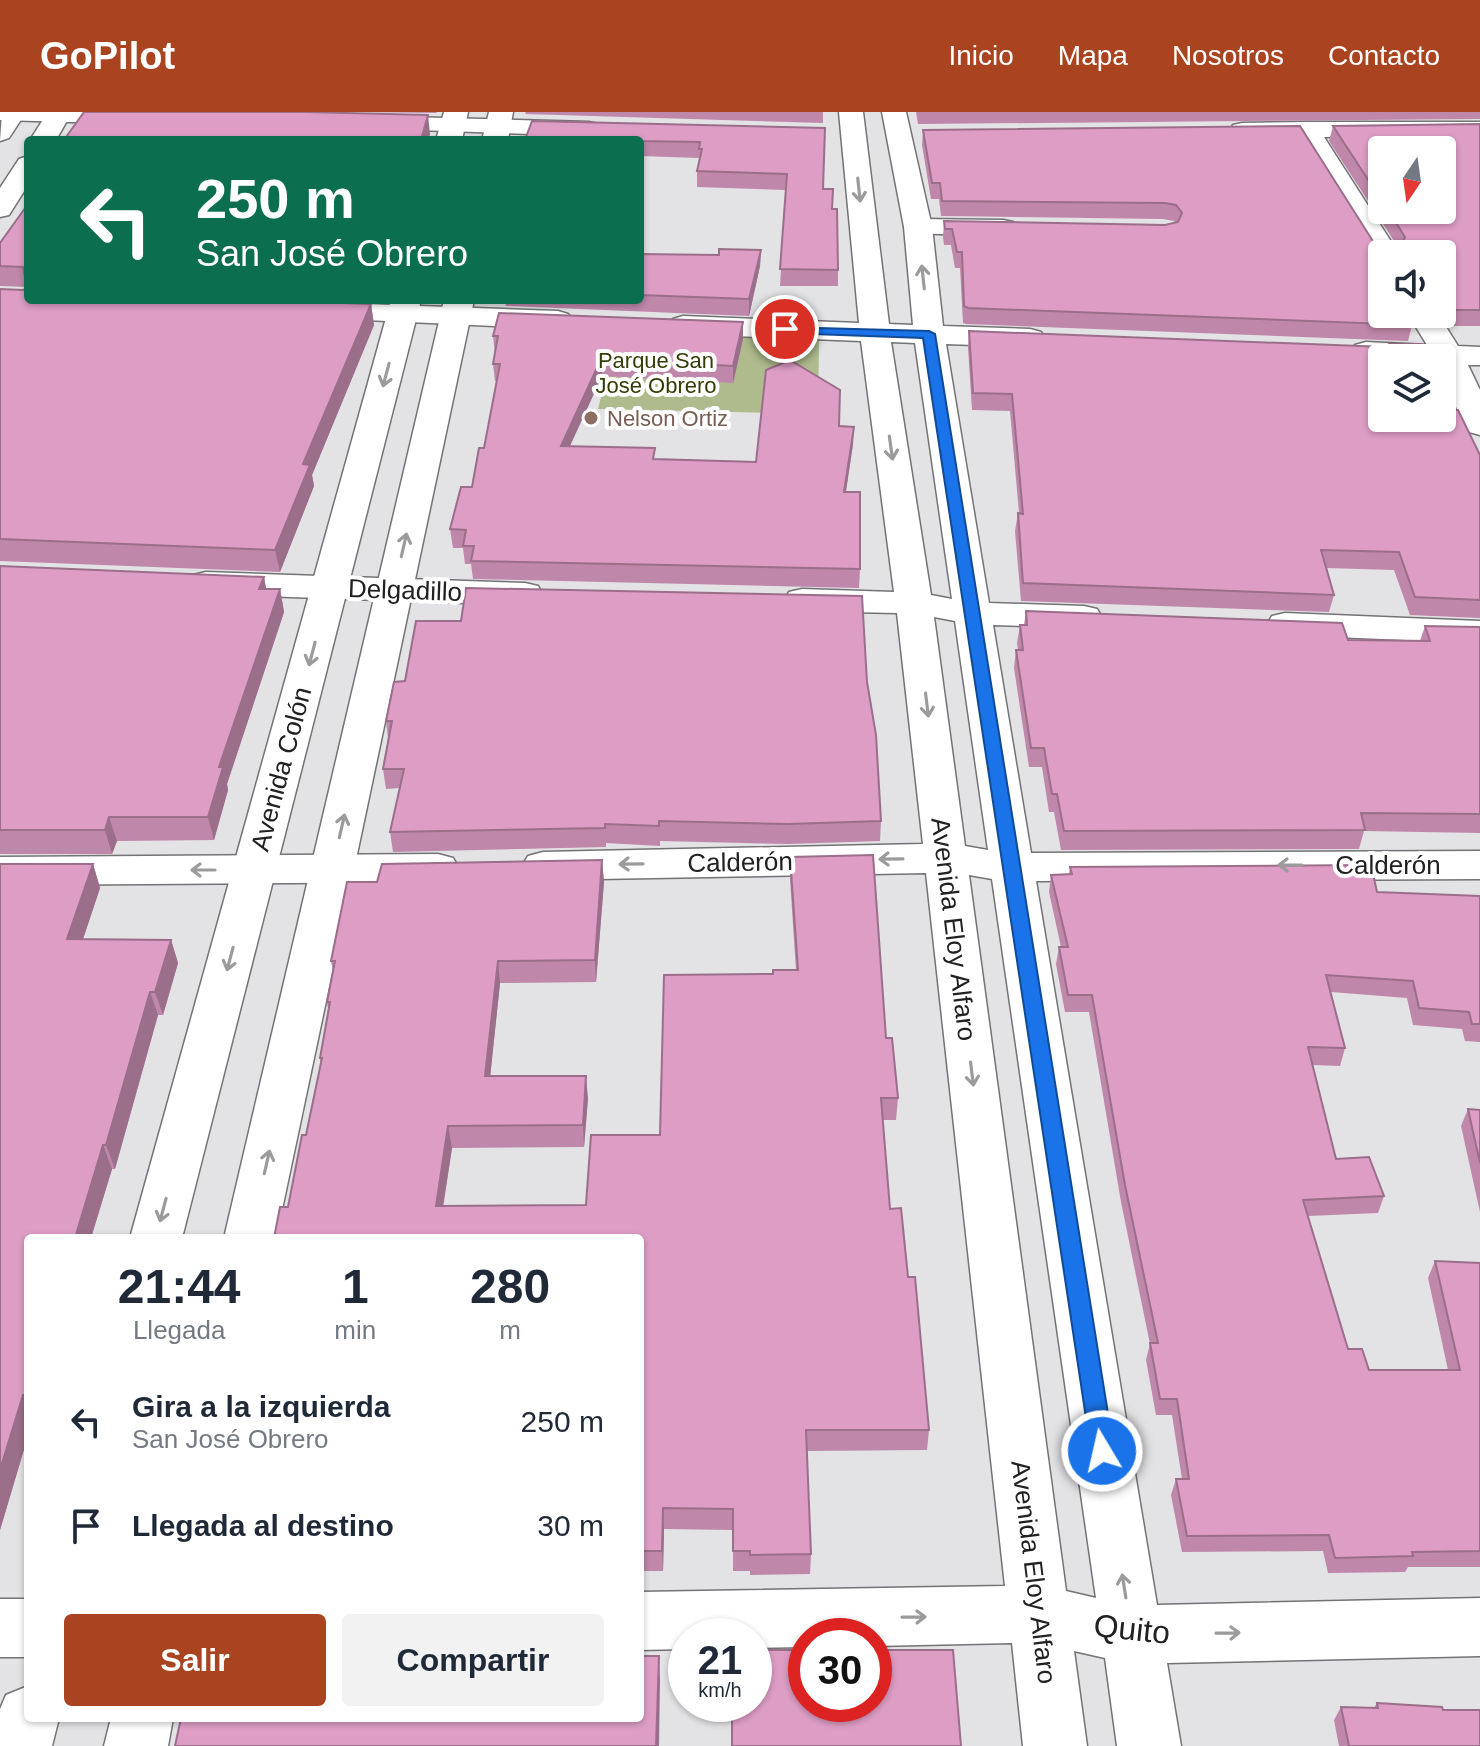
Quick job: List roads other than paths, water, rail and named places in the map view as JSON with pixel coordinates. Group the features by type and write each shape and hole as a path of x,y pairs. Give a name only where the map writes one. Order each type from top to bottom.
{"street":[{"path":"46,136 60,113"},
{"path":"7,118 60,113 169,118"},
{"path":"1220,131 1246,121 1306,129 1480,129"},
{"path":"342,123 606,129"},
{"path":"842,126 906,127 929,334 1149,1746"},
{"name":"Avenida Eloy Alfaro","path":"842,126 914,603 1055,1746"},
{"path":"1306,129 1376,240"},
{"path":"0,209 24,170"},
{"path":"918,227 1025,228"},
{"name":"Avenida Colón","path":"157,1234 404,307"},
{"path":"251,1234 457,308"},
{"path":"278,309 457,308 580,321"},
{"path":"657,324 1054,339"},
{"path":"1338,350 1368,351"},
{"path":"1456,354 1480,356"},
{"path":"1456,372 1480,425"},
{"name":"Delgadillo","path":"173,581 394,591 552,594"},
{"path":"772,599 914,603 972,613 1115,618"},
{"path":"1258,623 1480,632"},
{"name":"Calderón","path":"0,871 332,870 946,858 1011,867 1480,865"},
{"name":"Quito","path":"644,1621 1039,1614 1131,1635 1480,1627"},
{"path":"0,1628 24,1628"},
{"path":"20,1746 27,1722"},
{"path":"136,1746 141,1722"}],"place":[{"name":"Nelson Ortiz","path":"591,418"}],"park label":[{"name":"Parque San José Obrero","path":"656,372"}]}
